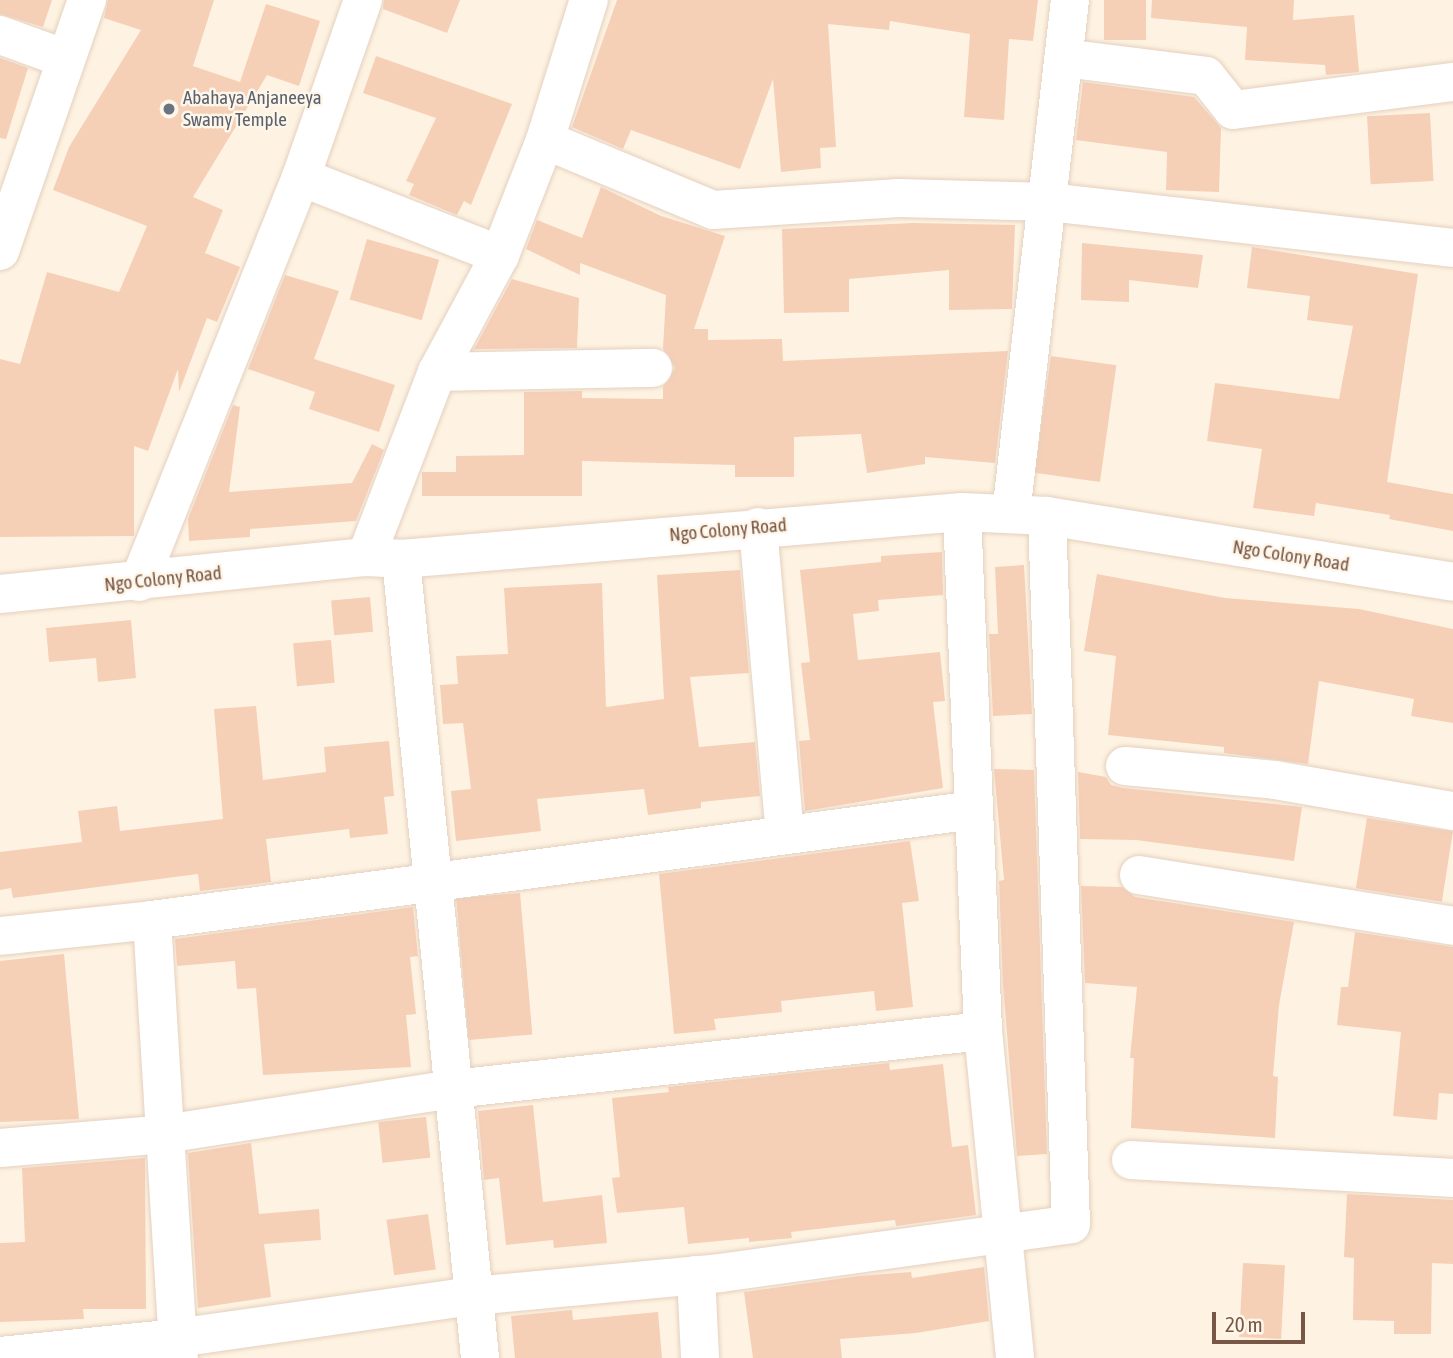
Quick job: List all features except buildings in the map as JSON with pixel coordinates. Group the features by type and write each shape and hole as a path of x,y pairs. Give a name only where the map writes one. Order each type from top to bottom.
{"street":[{"path":"0,251 87,0"},
{"path":"139,582 301,177 363,0"},
{"path":"480,1358 433,883 383,558 436,372 500,256 545,140 589,0"},
{"path":"0,1356 178,1348 473,1296 695,1275 1072,1224 1029,515 1049,202 1070,0"},
{"path":"0,36 66,59"},
{"path":"1064,58 1206,76 1233,110 1453,82"},
{"path":"545,140 713,210 899,198 1049,202 1453,248"},
{"path":"301,177 500,256"},
{"path":"436,372 653,368"},
{"path":"962,512 983,1031 1015,1358"},
{"name":"Ngo Colony Road","path":"0,594 383,558 962,512 1029,515 1453,582"},
{"path":"758,527 785,835"},
{"path":"1125,766 1275,780 1453,811"},
{"path":"0,936 152,920 974,810"},
{"path":"1139,875 1453,926"},
{"path":"152,920 178,1348"},
{"path":"0,1147 164,1134 453,1089 983,1031"},
{"path":"1131,1160 1453,1178"},
{"path":"695,1275 700,1358"}],"place":[{"name":"Abahaya Anjaneeya Swamy Temple","path":"169,109"}]}
